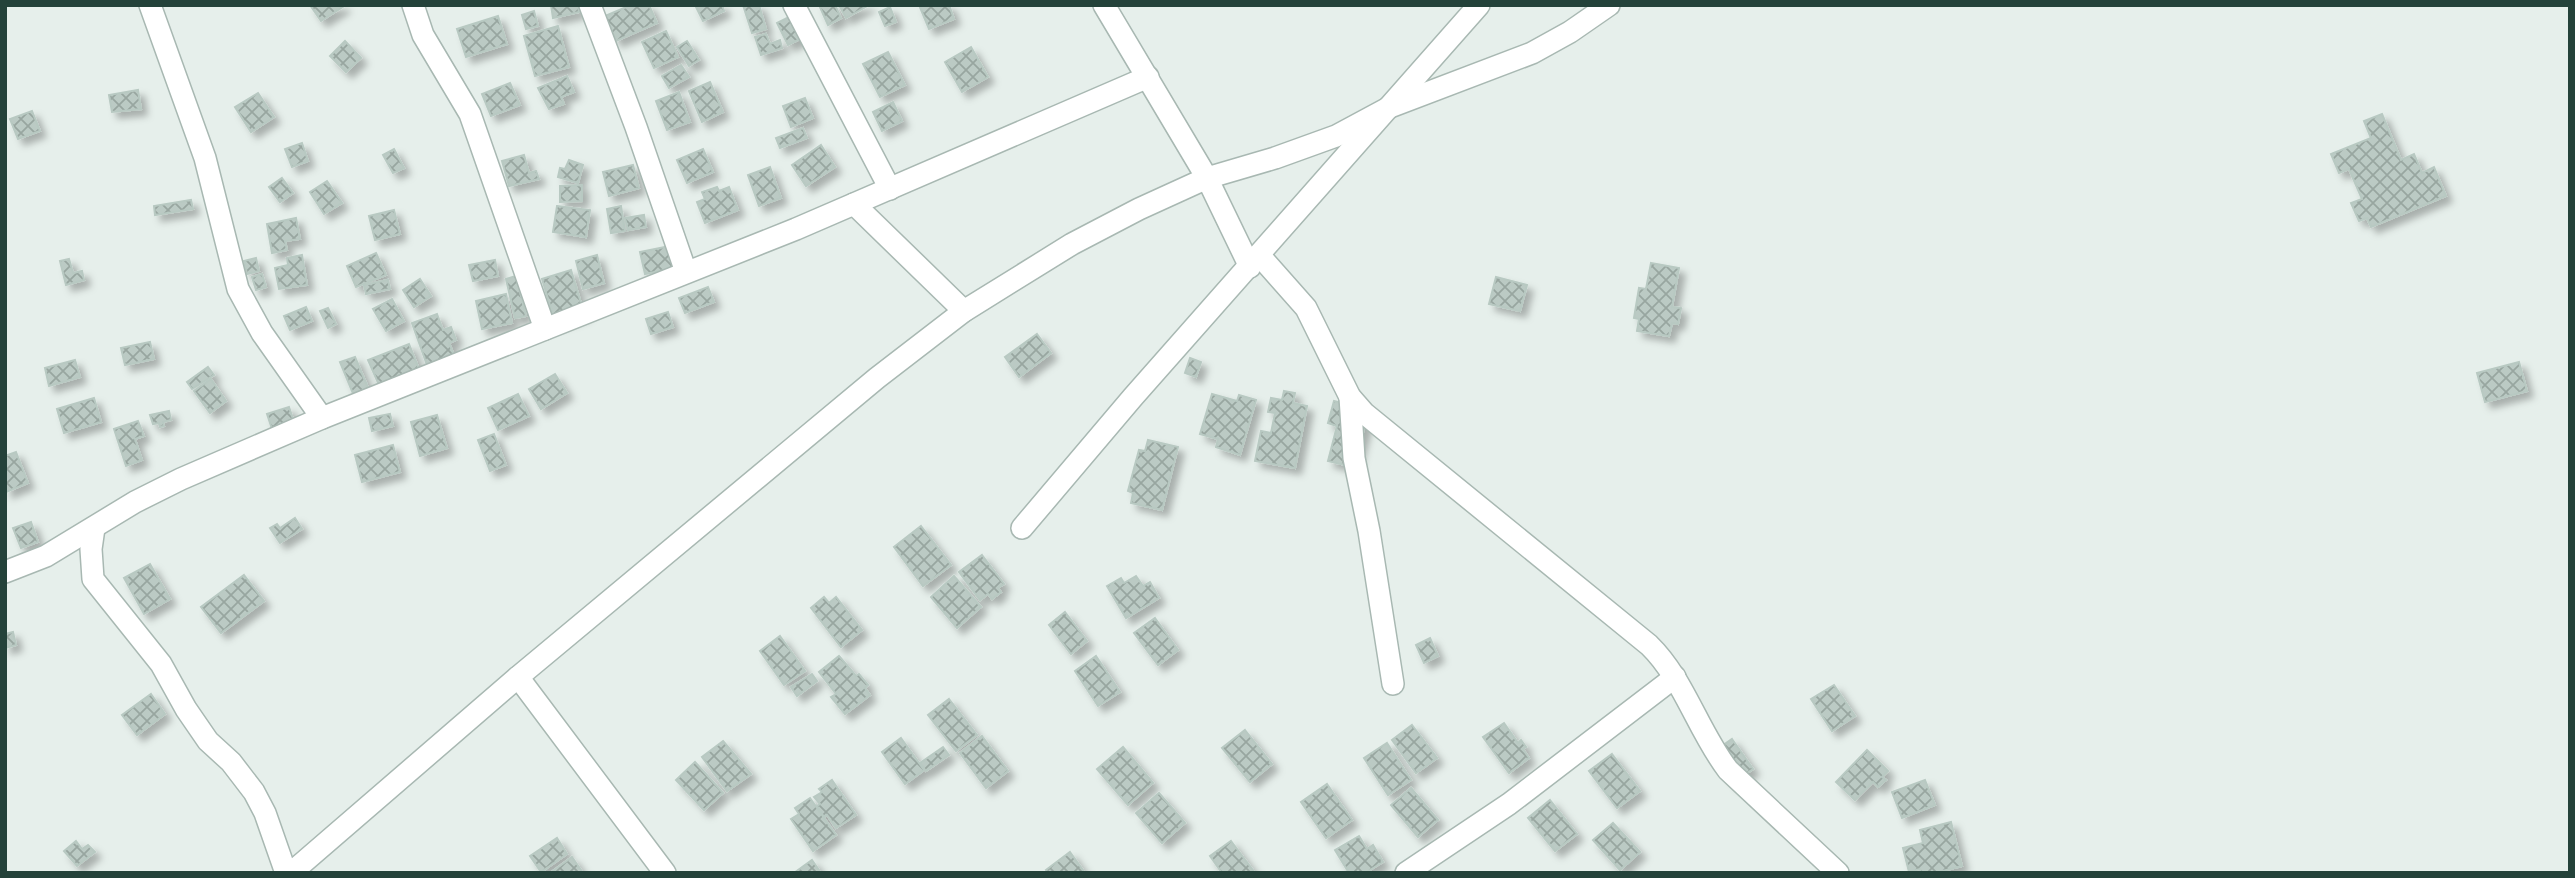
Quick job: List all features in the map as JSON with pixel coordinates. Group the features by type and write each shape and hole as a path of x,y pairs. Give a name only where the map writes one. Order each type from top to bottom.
{"street":[{"path":"150,5 205,158 238,289 262,333 322,418"},
{"path":"413,5 428,43 470,114 545,329"},
{"path":"590,5 686,272"},
{"path":"794,5 890,189"},
{"path":"1104,5 1255,261 1306,309 1350,397 1364,413 1663,658 1713,751 1728,770 1838,873"},
{"path":"1022,528 1133,397 1479,5"},
{"path":"94,528 91,549 93,579 161,664 208,741 231,762 254,792 289,873 518,677 877,378 964,311 1072,244 1207,178 1336,136 1390,107 1532,53 1570,32 1609,5"},
{"path":"5,572 46,556 135,502 181,479 322,418 854,204 1148,77"},
{"path":"854,204 964,311"},
{"path":"1350,397 1354,458 1369,531 1393,684"},
{"path":"518,677 665,873"},
{"path":"1406,873 1509,804 1675,677"}],"building":[{"path":"310,5 343,5 344,6 321,21"},
{"path":"551,5 578,5 579,12 553,18"},
{"path":"631,5 649,5 657,23 616,41 605,16"},
{"path":"695,5 722,5 724,11 703,21"},
{"path":"743,5 759,5 766,29 752,33"},
{"path":"819,5 835,5 841,18 828,25"},
{"path":"839,5 869,5 846,18"},
{"path":"919,5 949,5 954,19 929,29"},
{"path":"890,7 896,22 885,26 879,12"},
{"path":"534,11 538,26 526,29 522,15"},
{"path":"498,16 507,44 466,57 457,29"},
{"path":"791,16 802,38 788,45 777,23"},
{"path":"558,26 569,67 535,76 524,36"},
{"path":"666,31 678,57 654,68 642,42"},
{"path":"766,34 770,44 780,40 782,48 761,55 755,37"},
{"path":"345,41 361,58 346,72 330,56"},
{"path":"687,41 699,60 689,66 677,47"},
{"path":"971,47 988,77 962,92 945,62"},
{"path":"888,52 905,85 880,97 863,64"},
{"path":"681,65 689,77 669,88 662,76"},
{"path":"567,76 574,92 561,97 564,104 549,109 538,88"},
{"path":"710,82 723,112 702,122 689,91"},
{"path":"510,83 520,105 491,116 482,94"},
{"path":"138,90 141,109 112,112 109,95"},
{"path":"679,92 690,122 667,130 656,101"},
{"path":"258,93 274,117 251,132 235,107"},
{"path":"805,98 813,118 791,127 783,106"},
{"path":"893,102 902,121 882,131 873,112"},
{"path":"32,111 40,131 18,139 10,119"},
{"path":"2382,114 2401,160 2414,154 2422,173 2434,167 2446,196 2371,227 2367,218 2359,221 2351,203 2362,199 2349,169 2339,173 2331,154 2371,138 2364,121"},
{"path":"803,128 807,138 780,148 776,138"},
{"path":"302,143 308,161 292,167 285,149"},
{"path":"821,145 835,167 806,186 792,165"},
{"path":"394,149 404,168 393,173 383,155"},
{"path":"703,149 713,172 687,183 677,160"},
{"path":"524,155 529,173 536,171 539,179 509,186 502,161"},
{"path":"569,160 583,165 578,183 558,177 560,168 565,169"},
{"path":"633,165 639,188 609,196 603,172"},
{"path":"770,167 781,198 759,206 748,175"},
{"path":"282,178 293,193 280,202 269,187"},
{"path":"327,181 342,203 324,214 310,192"},
{"path":"582,185 582,201 560,202 560,186"},
{"path":"717,187 719,191 729,187 738,210 705,223 697,202 705,199 702,192"},
{"path":"191,200 193,209 155,215 154,206"},
{"path":"557,206 590,210 586,237 553,232"},
{"path":"621,206 625,231 611,233 607,209"},
{"path":"394,210 400,234 375,240 369,216"},
{"path":"644,215 646,227 628,230 625,218"},
{"path":"296,218 300,239 285,241 287,250 272,253 267,224"},
{"path":"670,246 675,268 645,274 640,252"},
{"path":"376,253 386,275 356,287 347,266"},
{"path":"302,255 307,285 279,289 275,268 288,265 287,258"},
{"path":"597,255 604,283 583,289 576,261"},
{"path":"256,258 259,271 247,274 244,261"},
{"path":"69,259 73,273 82,271 84,280 66,285 60,261"},
{"path":"495,260 498,276 473,281 469,265"},
{"path":"1651,263 1679,268 1672,307 1681,308 1678,324 1672,323 1669,336 1637,331 1639,319 1634,318 1639,288 1646,289"},
{"path":"571,270 584,313 555,322 542,279"},
{"path":"262,274 266,287 256,290 252,277"},
{"path":"516,276 526,316 515,318 506,279"},
{"path":"1496,277 1527,285 1520,311 1489,304"},
{"path":"420,279 431,296 414,307 403,290"},
{"path":"388,280 390,289 366,294 364,285"},
{"path":"708,287 714,302 685,313 679,298"},
{"path":"506,294 512,323 482,329 476,301"},
{"path":"392,299 404,321 386,331 373,309"},
{"path":"306,307 312,321 290,330 284,316"},
{"path":"328,308 336,324 328,328 320,311"},
{"path":"668,312 673,327 651,334 646,319"},
{"path":"437,314 443,330 451,327 456,340 449,343 454,355 427,365 412,323"},
{"path":"1037,334 1051,353 1019,377 1005,357"},
{"path":"150,342 154,359 125,365 121,348"},
{"path":"409,344 419,369 379,385 368,360"},
{"path":"355,357 369,390 354,396 340,362"},
{"path":"1190,358 1201,362 1196,377 1185,373"},
{"path":"75,360 80,377 49,386 45,368"},
{"path":"2519,362 2527,391 2485,402 2477,373"},
{"path":"208,367 214,375 192,389 187,382"},
{"path":"555,374 567,393 541,409 529,389"},
{"path":"211,379 226,401 210,413 194,391"},
{"path":"1284,391 1295,393 1293,403 1307,406 1295,468 1255,461 1261,431 1271,433 1275,413 1268,412 1271,398 1282,400"},
{"path":"518,394 529,416 498,430 488,408"},
{"path":"1212,394 1237,401 1239,395 1256,400 1240,455 1216,447 1218,439 1200,434"},
{"path":"94,398 101,422 64,433 57,409"},
{"path":"1334,401 1369,410 1354,467 1328,461 1337,426 1328,423"},
{"path":"289,407 295,425 273,432 267,414"},
{"path":"169,411 171,420 163,422 164,426 153,424 150,415"},
{"path":"390,414 393,426 372,431 369,418"},
{"path":"437,415 447,448 420,456 411,422"},
{"path":"138,421 144,436 135,439 142,460 126,466 114,429"},
{"path":"494,434 506,465 490,471 478,440"},
{"path":"1148,440 1178,447 1162,510 1131,503 1133,493 1128,491 1139,450 1145,451"},
{"path":"393,445 400,472 362,482 355,455"},
{"path":"16,452 28,483 6,492 5,456"},
{"path":"295,518 302,529 280,543 270,528 277,524 280,528"},
{"path":"31,522 38,542 21,548 13,528"},
{"path":"921,526 951,565 923,586 894,547"},
{"path":"982,555 1004,584 998,588 1001,592 992,599 988,594 980,600 959,572"},
{"path":"150,564 170,599 144,614 124,578"},
{"path":"244,575 264,601 221,633 201,607"},
{"path":"954,576 981,607 957,628 931,597"},
{"path":"1136,576 1143,586 1150,582 1159,598 1126,618 1107,586 1121,578 1124,583"},
{"path":"824,597 829,603 836,597 862,630 841,647 811,608"},
{"path":"1065,612 1087,641 1071,654 1049,625"},
{"path":"1155,618 1178,650 1158,665 1134,633"},
{"path":"13,632 16,645 5,648 5,634"},
{"path":"780,636 805,671 784,685 760,651"},
{"path":"1430,638 1438,656 1424,663 1416,645"},
{"path":"839,656 856,676 859,674 868,685 865,688 870,695 845,714 831,697 836,694 819,672"},
{"path":"1096,656 1120,692 1098,706 1075,671"},
{"path":"812,674 817,681 797,696 791,687"},
{"path":"1834,685 1855,716 1832,731 1811,699"},
{"path":"151,694 165,714 137,735 122,715"},
{"path":"949,699 977,735 956,751 928,715"},
{"path":"1504,723 1518,743 1521,740 1526,747 1523,749 1529,758 1509,773 1483,737"},
{"path":"1412,725 1437,758 1416,773 1392,740"},
{"path":"1245,730 1272,764 1250,782 1222,748"},
{"path":"982,736 1008,771 986,788 960,753"},
{"path":"901,738 924,770 905,784 882,752"},
{"path":"1732,739 1753,769 1733,783 1712,753"},
{"path":"723,741 751,774 727,791 702,757"},
{"path":"1387,743 1411,780 1388,795 1364,758"},
{"path":"943,747 949,755 926,771 920,763"},
{"path":"1123,747 1153,783 1128,805 1097,769"},
{"path":"1867,750 1888,771 1882,777 1886,780 1878,787 1873,782 1855,800 1836,782"},
{"path":"1612,754 1640,791 1617,808 1589,771"},
{"path":"695,762 723,793 704,810 676,780"},
{"path":"832,780 856,815 836,828 827,815 824,817 817,806 820,804 814,797 822,792 819,789"},
{"path":"1925,780 1935,805 1902,818 1892,792"},
{"path":"1327,784 1352,820 1326,838 1301,802"},
{"path":"1411,788 1438,820 1418,837 1391,805"},
{"path":"1159,793 1185,823 1162,843 1136,813"},
{"path":"810,798 836,835 813,851 791,819 799,814 795,808"},
{"path":"1550,800 1577,834 1555,851 1528,818"},
{"path":"1951,822 1962,866 1935,873 1921,873 1920,869 1909,872 1903,848 1923,843 1920,830"},
{"path":"1613,823 1640,852 1620,870 1593,840"},
{"path":"1359,836 1367,849 1373,845 1383,862 1365,873 1349,873 1335,850"},
{"path":"557,838 567,854 541,872 530,856"},
{"path":"76,841 82,849 88,845 95,852 77,866 64,851"},
{"path":"1231,841 1255,873 1222,873 1210,856"},
{"path":"1070,852 1085,873 1048,873 1046,870"},
{"path":"572,857 583,873 553,871"},
{"path":"812,860 821,873 794,873"}]}
